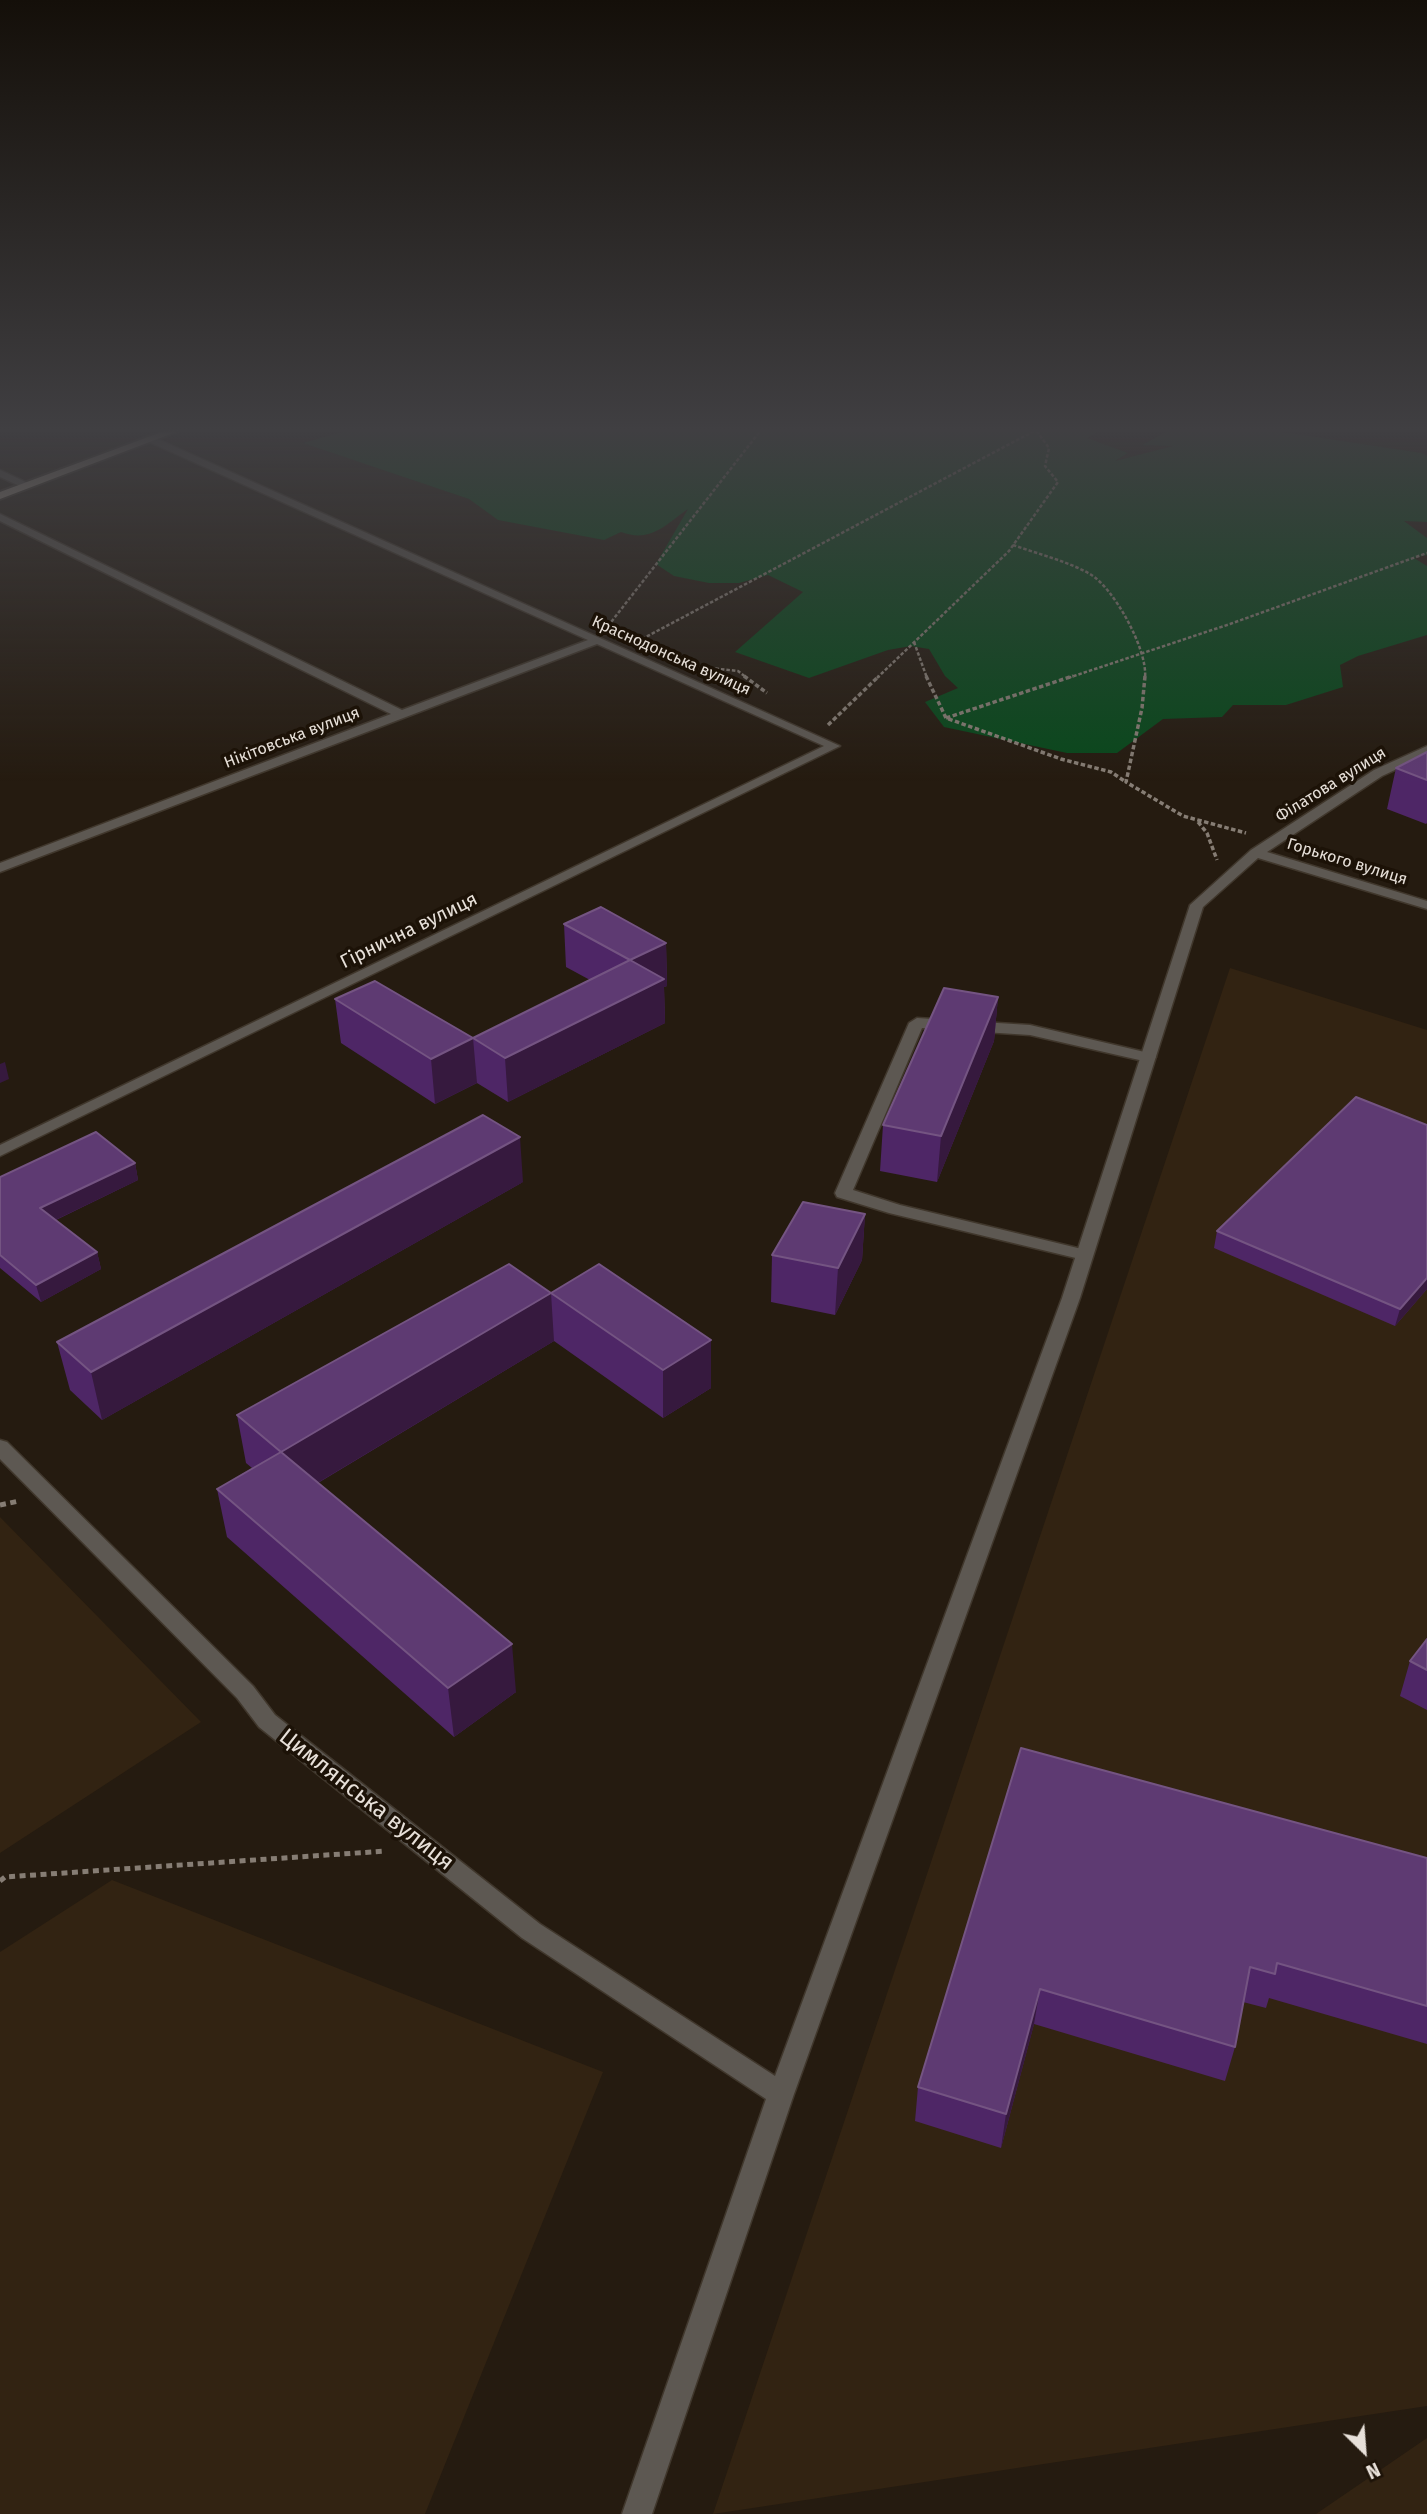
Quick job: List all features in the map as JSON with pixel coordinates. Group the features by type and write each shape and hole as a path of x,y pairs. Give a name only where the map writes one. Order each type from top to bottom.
{"street":[{"path":"62,547 402,715"},
{"name":"Краснодонська вулиця","path":"391,547 834,746"},
{"name":"Нікітовська вулиця","path":"0,868 597,640"},
{"name":"Гірнична вулиця","path":"0,1151 834,746"},
{"name":"Філатова вулиця","path":"636,2514 781,2094 1084,1255 1197,905 1256,853 1275,840 1377,773 1427,750"},
{"name":"Горького вулиця","path":"1256,853 1427,905"},
{"path":"1084,1255 895,1209 844,1193 917,1023 1030,1030 1148,1057"},
{"name":"Цимлянська вулиця","path":"0,1447 246,1692 267,1721 531,1931 781,2094"}],"path":[{"path":"597,640 669,547"},
{"path":"620,651 815,547"},
{"path":"815,738 1011,547"},
{"path":"1019,547 1092,575 1130,621 1146,669 1142,708 1126,782"},
{"path":"946,718 1230,624 1293,599 1427,553"},
{"path":"914,642 916,654 946,718 1061,759 1111,772 1183,816 1275,840"},
{"path":"1198,821 1207,833 1215,857 1228,877"},
{"path":"2,1878 428,1849"}],"shaded area":[{"path":"1230,968 1427,1030 1427,2406 713,2514"},
{"path":"0,1517 201,1722 0,1853"},
{"path":"112,1880 603,2072 425,2514 0,2514 0,1952"},
{"path":"1427,2438 1427,2514 1316,2514"}],"green space":[{"path":"666,547 1427,547 1427,555 1414,558 1427,566 1427,635 1358,656 1340,665 1343,687 1286,705 1233,705 1222,717 1163,719 1117,753 1067,753 944,727 925,702 958,688 945,676 929,649 911,646 888,650 809,678 735,652 803,592 768,575 739,583 709,583 674,576 656,564"}],"building":[{"path":"1427,752 1427,780 1396,768"},
{"path":"601,907 666,943 630,960 564,924"},
{"path":"630,960 664,979 505,1058 473,1038"},
{"path":"375,981 473,1038 431,1059 335,999"},
{"path":"944,988 998,997 941,1136 883,1125"},
{"path":"1356,1097 1427,1125 1427,1278 1400,1309 1217,1231"},
{"path":"483,1115 520,1137 91,1372 57,1342"},
{"path":"96,1132 135,1163 40,1208 97,1252 36,1285 0,1255 0,1177"},
{"path":"803,1202 865,1214 838,1268 772,1255"},
{"path":"509,1264 551,1293 281,1452 237,1415"},
{"path":"599,1264 711,1340 663,1370 551,1293"},
{"path":"281,1452 512,1644 448,1688 217,1489"},
{"path":"1427,1639 1427,1670 1410,1661"},
{"path":"1021,1748 1427,1858 1427,2006 1277,1963 1275,1974 1250,1967 1235,2047 1040,1989 1006,2114 918,2087"}]}
